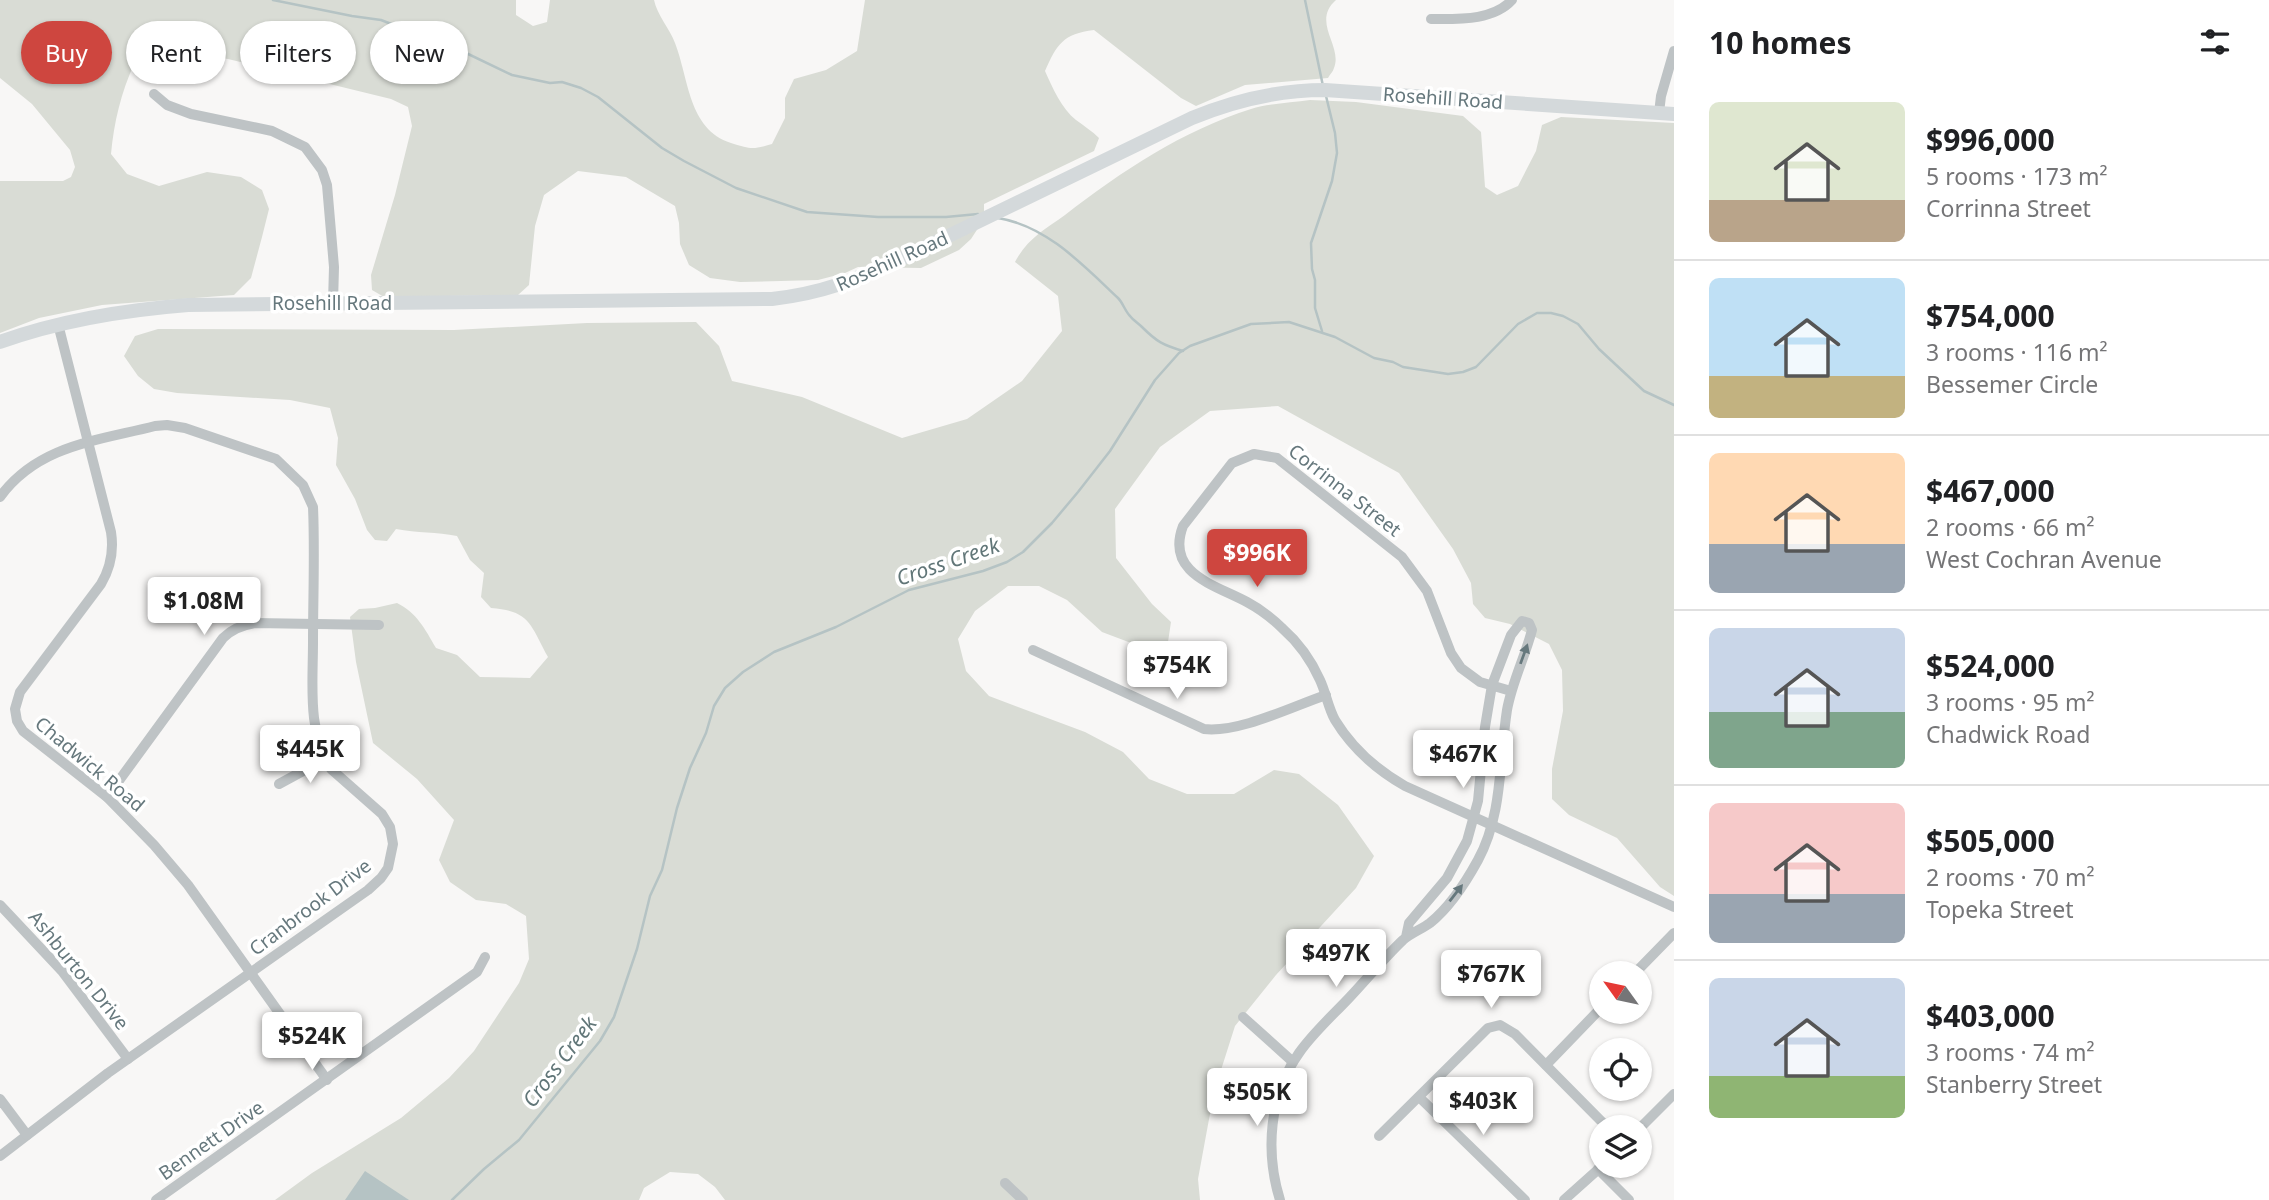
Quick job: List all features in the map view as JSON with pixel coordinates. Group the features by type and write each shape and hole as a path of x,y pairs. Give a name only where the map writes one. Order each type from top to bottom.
{"main road":[{"name":"Rosehill Road","path":"0,342 58,324 152,307 772,299 819,292 855,280 901,259 1192,118 1231,103 1278,92 1325,90 1667,114"}],"street":[{"path":"1431,19 1483,16 1512,0"},
{"path":"1667,114 1661,96 1674,51"},
{"path":"154,94 167,105 191,114 272,131 305,148 322,170 327,186 334,267 332,303"},
{"name":"Chadwick Road","path":"58,324 113,544 109,568 101,584 20,692 15,709 17,721 27,735 107,797 154,845 188,885 327,1080"},
{"name":"Cranbrook Drive","path":"0,497 14,480 37,461 65,449 155,426 173,425 276,458 303,485 313,507 312,711 316,734 325,759 339,777 388,821 393,844 388,868 368,890 128,1059 0,1156"},
{"name":"Corrinna Street","path":"1511,691 1470,676 1453,659 1427,591 1402,557 1277,458 1259,453 1242,457 1227,467 1186,521 1180,538 1181,555 1186,566 1194,575 1252,605 1294,640 1311,664 1330,710 1341,728 1375,766 1405,786 1674,907"},
{"path":"1280,1200 1272,1158 1273,1122 1281,1087 1293,1062 1311,1038 1405,937 1430,923 1460,889 1479,859 1498,803 1511,691 1532,630 1529,623 1522,621 1511,635 1492,685 1478,801 1459,858 1433,897 1409,923 1405,937"},
{"path":"107,797 227,634 249,624 379,625"},
{"path":"1033,650 1203,729 1233,728 1326,695"},
{"path":"279,784 325,759"},
{"name":"Ashburton Drive","path":"0,905 62,971 128,1059"},
{"path":"1647,961 1674,933"},
{"name":"Bennett Drive","path":"156,1200 477,972 485,957"},
{"path":"1243,1017 1293,1062"},
{"path":"1545,1065 1589,1020"},
{"path":"1379,1136 1488,1028 1500,1025 1510,1030 1595,1115"},
{"path":"1652,1116 1674,1094"},
{"path":"1419,1097 1525,1200"},
{"path":"0,1099 27,1135"},
{"path":"1564,1200 1589,1177"},
{"path":"1610,1178 1629,1200"},
{"path":"1005,1183 1023,1200"}],"shaded area":[{"path":"0,0 516,0 516,15 533,26 547,22 550,0 654,0 675,43 698,115 706,127 717,136 752,148 772,144 785,118 785,98 794,79 826,70 857,51 865,0 1336,0 1326,17 1336,60 1328,78 1245,85 1196,106 1181,98 1094,30 1068,38 1053,54 1045,71 1066,110 1099,138 1094,151 984,204 984,219 971,239 959,250 921,268 858,267 818,280 740,282 710,278 689,265 680,244 675,206 626,177 578,171 544,195 535,226 529,285 518,295 384,297 372,290 371,275 412,126 408,107 391,99 330,84 356,84 356,21 240,21 240,62 226,59 226,21 126,21 126,84 111,154 127,174 159,186 207,172 241,177 262,190 269,209 251,278 234,295 102,305 39,318 0,333 0,181 63,181 71,177 75,167 70,150 32,104 0,78"},
{"path":"1310,100 1356,102 1463,116 1481,132 1485,187 1497,195 1518,186 1536,151 1542,125 1561,117 1674,123 1674,896 1660,887 1617,838 1569,815 1552,799 1552,769 1563,711 1562,670 1549,644 1510,624 1485,618 1473,604 1471,583 1453,549 1399,473 1278,406 1210,411 1160,447 1115,509 1116,558 1152,604 1171,622 1168,642 1147,649 1102,632 1067,600 1039,586 1008,586 975,611 958,639 966,671 989,696 1085,732 1123,752 1149,779 1187,794 1234,794 1274,770 1299,774 1338,805 1374,856 1356,888 1276,975 1235,1026 1214,1092 1198,1179 1200,1200 725,1200 715,1187 698,1174 670,1172 644,1188 639,1200 275,1200 312,1173 401,1118 449,1078 474,1051 519,983 529,959 526,916 506,904 476,900 450,882 439,860 454,820 417,779 373,743 356,662 350,617 359,609 397,603 415,617 436,648 457,655 480,677 530,678 548,657 533,628 522,616 491,608 481,597 484,573 470,560 457,536 396,529 387,541 375,540 367,530 355,499 336,465 338,438 330,408 290,400 177,393 154,389 138,376 124,356 135,336 158,329 454,330 587,323 696,322 719,346 732,381 802,397 902,438 967,419 1022,381 1062,331 1058,296 1015,262 1037,236 1108,183 1201,129 1258,107"},
{"path":"365,1171 409,1200 345,1200"}],"waterway":[{"path":"273,0 381,20 464,52 512,75 550,83 562,82 581,88 598,97 662,148 684,161 736,188 807,212 878,217 978,214"},
{"path":"1305,0 1323,86"},
{"path":"1322,331 1315,308 1311,243 1332,181 1337,153 1326,96"},
{"path":"998,218 1016,222 1048,238 1118,298 1131,317 1152,336 1165,345 1183,351"},
{"name":"Cross Creek","path":"452,1200 519,1140 600,1041 614,1017 637,949 650,896 662,870 690,768 706,733 714,706 725,688 743,672 774,652 836,627 909,590 983,571 1007,562 1023,552 1078,492 1110,451 1155,380 1179,353 1190,346 1251,324 1289,322 1335,337 1374,358 1403,367 1448,374 1476,367 1518,324 1537,313 1551,313 1578,324 1599,349 1644,391 1674,405"}]}
